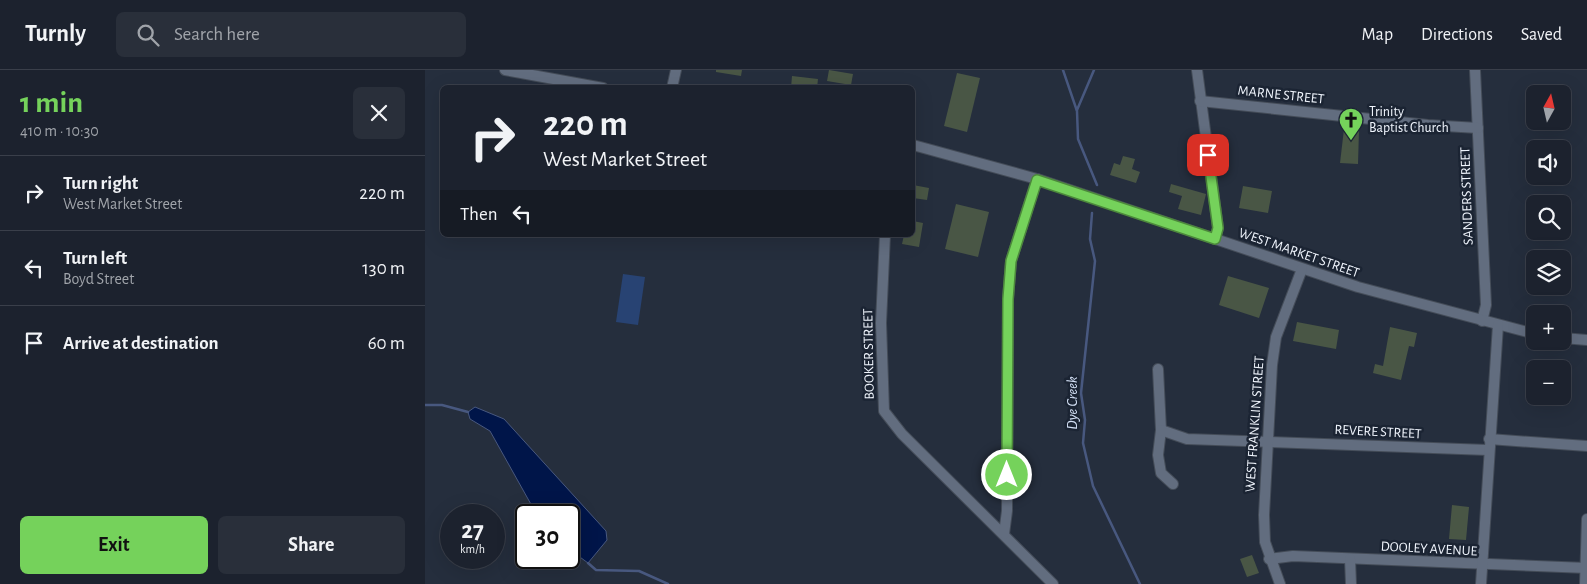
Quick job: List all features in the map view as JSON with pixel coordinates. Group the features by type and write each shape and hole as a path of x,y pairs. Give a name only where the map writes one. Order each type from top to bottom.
{"street":[{"path":"505,70 587,85"},
{"path":"673,85 676,70"},
{"path":"1197,70 1218,228 1215,239"},
{"name":"SANDERS STREET","path":"1475,70 1485,305 1483,321"},
{"name":"MARNE STREET","path":"1201,101 1428,125 1478,128"},
{"name":"WEST MARKET STREET","path":"915,146 1037,180 1358,287 1526,332"},
{"path":"1004,534 1007,511 1008,299 1011,261 1037,180"},
{"name":"BOOKER STREET","path":"885,237 881,323 884,411 902,434 1053,584"},
{"name":"WEST FRANKLIN STREET","path":"1280,584 1269,558 1265,542 1264,515 1271,365 1276,337 1302,269"},
{"path":"1481,584 1488,450 1498,325"},
{"path":"1571,339 1587,340"},
{"path":"1158,369 1161,430 1158,455 1161,473 1173,484"},
{"name":"REVERE STREET","path":"1161,430 1187,439 1488,450"},
{"path":"1489,439 1587,446"},
{"path":"1585,584 1587,519"},
{"name":"DOOLEY AVENUE","path":"1269,558 1293,556 1481,566 1586,568"},
{"path":"1350,559 1351,584"}],"shaded area":[{"path":"623,274 645,277 638,325 616,322"},
{"path":"475,407 504,419 606,531 607,540 588,563 580,557 580,504 531,504 490,431 470,419 468,412"}],"building":[{"path":"716,70 742,70 741,76 716,72"},
{"path":"829,70 853,74 851,85 827,81"},
{"path":"957,73 980,78 967,132 944,126"},
{"path":"792,76 818,79 817,85 791,85"},
{"name":"Trinity Baptist Church","path":"1347,127 1359,130 1358,164 1340,163 1344,129"},
{"path":"1123,156 1135,159 1132,169 1140,172 1136,183 1110,175 1114,163 1120,165"},
{"path":"1171,184 1206,194 1201,215 1178,209 1182,196 1169,192"},
{"path":"915,185 929,188 927,200 915,198"},
{"path":"1243,186 1272,191 1268,213 1239,208"},
{"path":"956,204 989,212 978,257 945,249"},
{"path":"915,221 923,223 919,247 902,244 904,237 915,237"},
{"path":"1228,276 1269,288 1259,318 1219,305"},
{"path":"1297,322 1339,330 1336,349 1293,341"},
{"path":"1390,327 1417,333 1414,347 1409,346 1401,380 1373,373 1375,364 1383,366"},
{"path":"1452,505 1469,507 1466,540 1449,539"},
{"path":"1252,555 1259,573 1247,577 1240,559"}],"waterway":[{"name":"Dye Creek","path":"1063,70 1077,111 1078,139 1097,185"},
{"path":"1077,110 1094,70"},
{"name":"Dye Creek","path":"1092,213 1090,239 1095,261 1081,393 1085,420 1083,443 1093,486 1140,584"},
{"path":"425,405 442,405 468,412"},
{"path":"588,563 596,570 639,571 668,584"}],"place":[{"name":"Trinity Baptist Church","path":"1351,141"}],"route":[{"path":"1007,475 1008,299 1011,261 1037,180 1215,239 1218,228 1208,155"}]}
